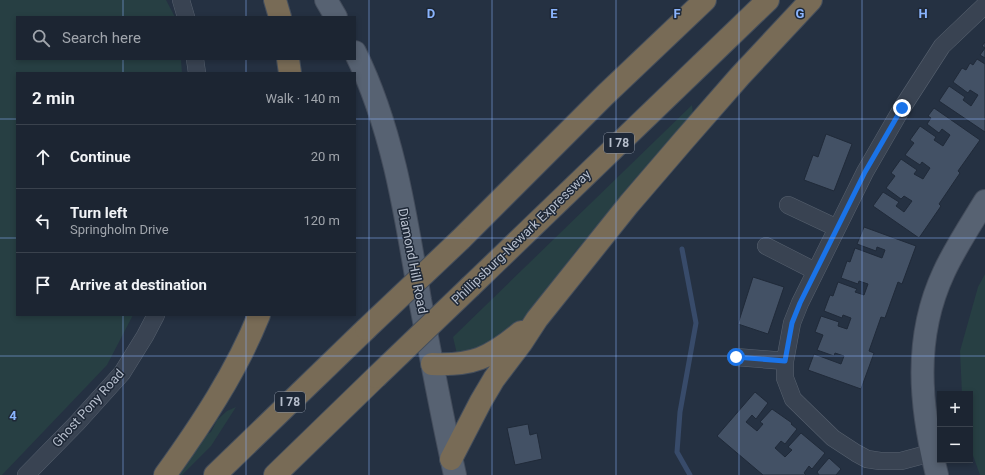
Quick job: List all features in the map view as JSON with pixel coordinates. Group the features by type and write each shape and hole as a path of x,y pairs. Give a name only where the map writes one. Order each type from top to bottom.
{"highway":[{"path":"275,0 280,16"},
{"name":"I 78","path":"215,475 461,239 606,95 705,0"},
{"name":"Phillipsburg-Newark Expressway","path":"275,475 768,0"},
{"path":"453,467 481,401 537,319 629,204 745,70 811,0"},
{"path":"288,60 290,72"},
{"path":"165,475 217,397 239,358 259,316"},
{"path":"432,364 461,364 474,361 508,343 537,319"}],"main road":[{"path":"326,0 335,16"},
{"name":"Diamond Hill Road","path":"356,54 372,90 391,152 409,236 432,364 453,467"},
{"path":"937,475 931,453 923,396 923,341 935,294 944,272 985,201"}],"street":[{"path":"181,0 186,16"},
{"path":"931,453 901,461 891,462 867,459 856,453 833,438 794,398 785,378 785,361 792,323 815,271 865,172 902,108 942,46 985,5"},
{"path":"195,60 197,72"},
{"path":"788,205 837,228"},
{"path":"766,246 815,271"},
{"name":"Ghost Pony Road","path":"26,475 77,423 122,373 155,316"},
{"path":"736,357 785,361"}],"green space":[{"path":"0,0 166,0 174,16 16,16 16,60 181,60 182,72 16,72 16,316 132,316 107,365 2,475 0,475"},
{"path":"692,105 693,114 575,252 532,311 510,334 490,346 457,354 453,337"},
{"path":"985,274 985,475 980,475 973,455 973,391 962,391 960,351 978,287"},
{"path":"236,407 211,446 182,475 174,475 201,437 211,432 217,420 227,411"}],"building":[{"path":"985,48 985,58 980,55"},
{"path":"977,59 985,64 985,132 939,101 949,86 965,97 963,100 971,106 978,95 970,90 968,93 953,82 962,68 966,70 970,63 973,65"},
{"path":"934,108 980,140 958,171 960,173 939,204 941,206 919,238 873,206 883,192 899,202 896,206 904,212 912,201 904,196 901,199 886,188 895,176 891,173 901,159 917,170 914,174 923,179 930,168 922,162 920,165 905,155 914,143 910,140 920,126 936,137 934,140 943,146 950,135 942,129 939,133 927,124 931,118 928,116"},
{"path":"826,134 852,144 834,191 804,180 813,155 818,157"},
{"path":"864,227 916,246 902,284 898,282 885,318 881,317 869,351 874,353 861,389 808,370 814,354 841,364 844,356 835,353 834,356 817,350 823,335 815,332 821,316 839,322 838,326 847,329 851,318 843,315 842,318 824,311 830,295 833,296 838,282 857,289 855,292 864,295 868,284 859,281 858,284 841,278 847,261 850,262 855,248 882,258 885,250 877,247 876,251 857,244"},
{"path":"753,277 784,287 768,334 738,324"},
{"path":"755,392 768,403 756,419 752,415 746,422 757,431 763,424 760,422 772,409 792,423 791,424 797,429 785,444 781,441 775,448 785,457 792,450 788,447 801,433 825,453 812,469 809,466 804,473 806,475 763,475 717,436"},
{"path":"528,424 530,435 537,433 542,459 515,465 507,428"},
{"path":"829,458 841,469 836,475 819,475 817,472"}],"waterway":[{"path":"682,249 696,323 680,412 677,452 690,475"}],"route":[{"path":"736,357 785,361 792,323 800,303 865,172 902,108"}]}
